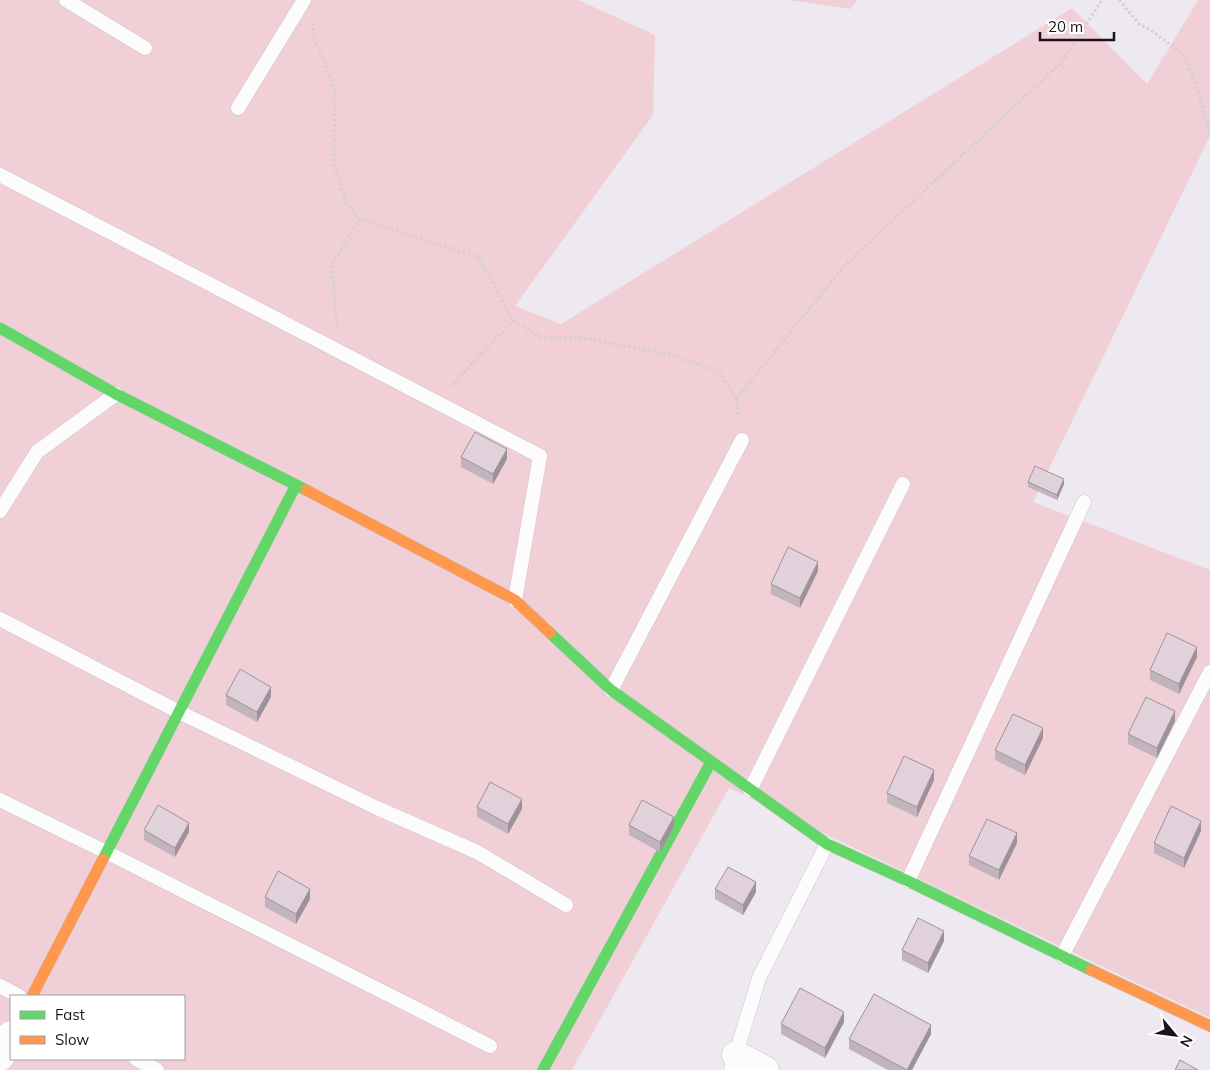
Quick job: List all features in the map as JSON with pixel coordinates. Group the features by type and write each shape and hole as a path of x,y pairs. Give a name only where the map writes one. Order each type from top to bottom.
{"street":[{"path":"0,328 116,394 296,485 515,600 611,690 826,844 908,881 1210,1026"},
{"path":"33,995 296,485"},
{"path":"543,1070 711,762"},
{"path":"0,1057 10,1038"},
{"path":"733,1062 764,1070"}],"lane":[{"path":"66,0 145,48"},
{"path":"238,108 304,0"},
{"path":"0,175 540,456 515,600"},
{"path":"0,511 37,452 116,394"},
{"path":"611,690 742,440"},
{"path":"750,790 903,484"},
{"path":"908,881 1084,502"},
{"path":"0,618 178,712 377,808 477,852 566,905"},
{"path":"1062,956 1210,672"},
{"path":"0,800 490,1046"},
{"path":"733,1062 759,978 826,844"},
{"path":"0,986 17,995"},
{"path":"138,1060 157,1070"}],"path":[{"path":"736,399 846,264 1063,60 1102,0"},
{"path":"1119,0 1139,24 1152,30 1185,56 1210,134"},
{"path":"312,19 314,37 335,89 334,164 346,202 360,219 479,257 513,321 543,338 582,338 668,354 720,372 736,399 742,440"},
{"path":"338,351 332,264 360,219"},
{"path":"435,402 513,321"}],"shaded area":[{"path":"0,0 578,0 655,35 653,115 515,306 561,324 1072,8 1147,84 1198,0 1210,0 1210,136 1033,502 1210,570 1210,1018 729,788 572,1070 0,1070"},
{"path":"789,0 857,0 851,9"}],"building":[{"path":"475,432 507,449 493,474 461,457"},
{"path":"1035,466 1064,479 1057,495 1028,482"},
{"path":"788,547 818,562 800,598 771,584"},
{"path":"1167,633 1197,647 1179,684 1150,670"},
{"path":"240,669 271,687 257,712 226,695"},
{"path":"1146,697 1175,711 1157,748 1128,734"},
{"path":"1013,714 1043,728 1025,765 995,750"},
{"path":"904,756 934,770 917,807 887,793"},
{"path":"490,782 522,799 508,824 477,807"},
{"path":"642,800 674,817 660,842 629,825"},
{"path":"158,805 189,823 175,848 144,830"},
{"path":"1171,806 1201,821 1184,858 1154,843"},
{"path":"987,819 1017,833 999,870 969,856"},
{"path":"728,867 756,882 743,905 715,889"},
{"path":"278,871 310,889 296,914 265,897"},
{"path":"918,918 944,931 928,963 902,950"},
{"path":"800,988 844,1012 825,1048 781,1024"},
{"path":"874,994 931,1025 907,1070 849,1039"},
{"path":"1180,1060 1198,1070 1175,1070"}],"traffic: fast":[{"path":"0,328 116,394 306,490"},
{"path":"103,859 296,485"},
{"path":"550,633 611,690 827,844 1091,970"},
{"path":"543,1070 711,762"}],"traffic: slow":[{"path":"306,490 515,600 550,633"},
{"path":"33,995 103,859"},
{"path":"1091,970 1210,1026"}]}
